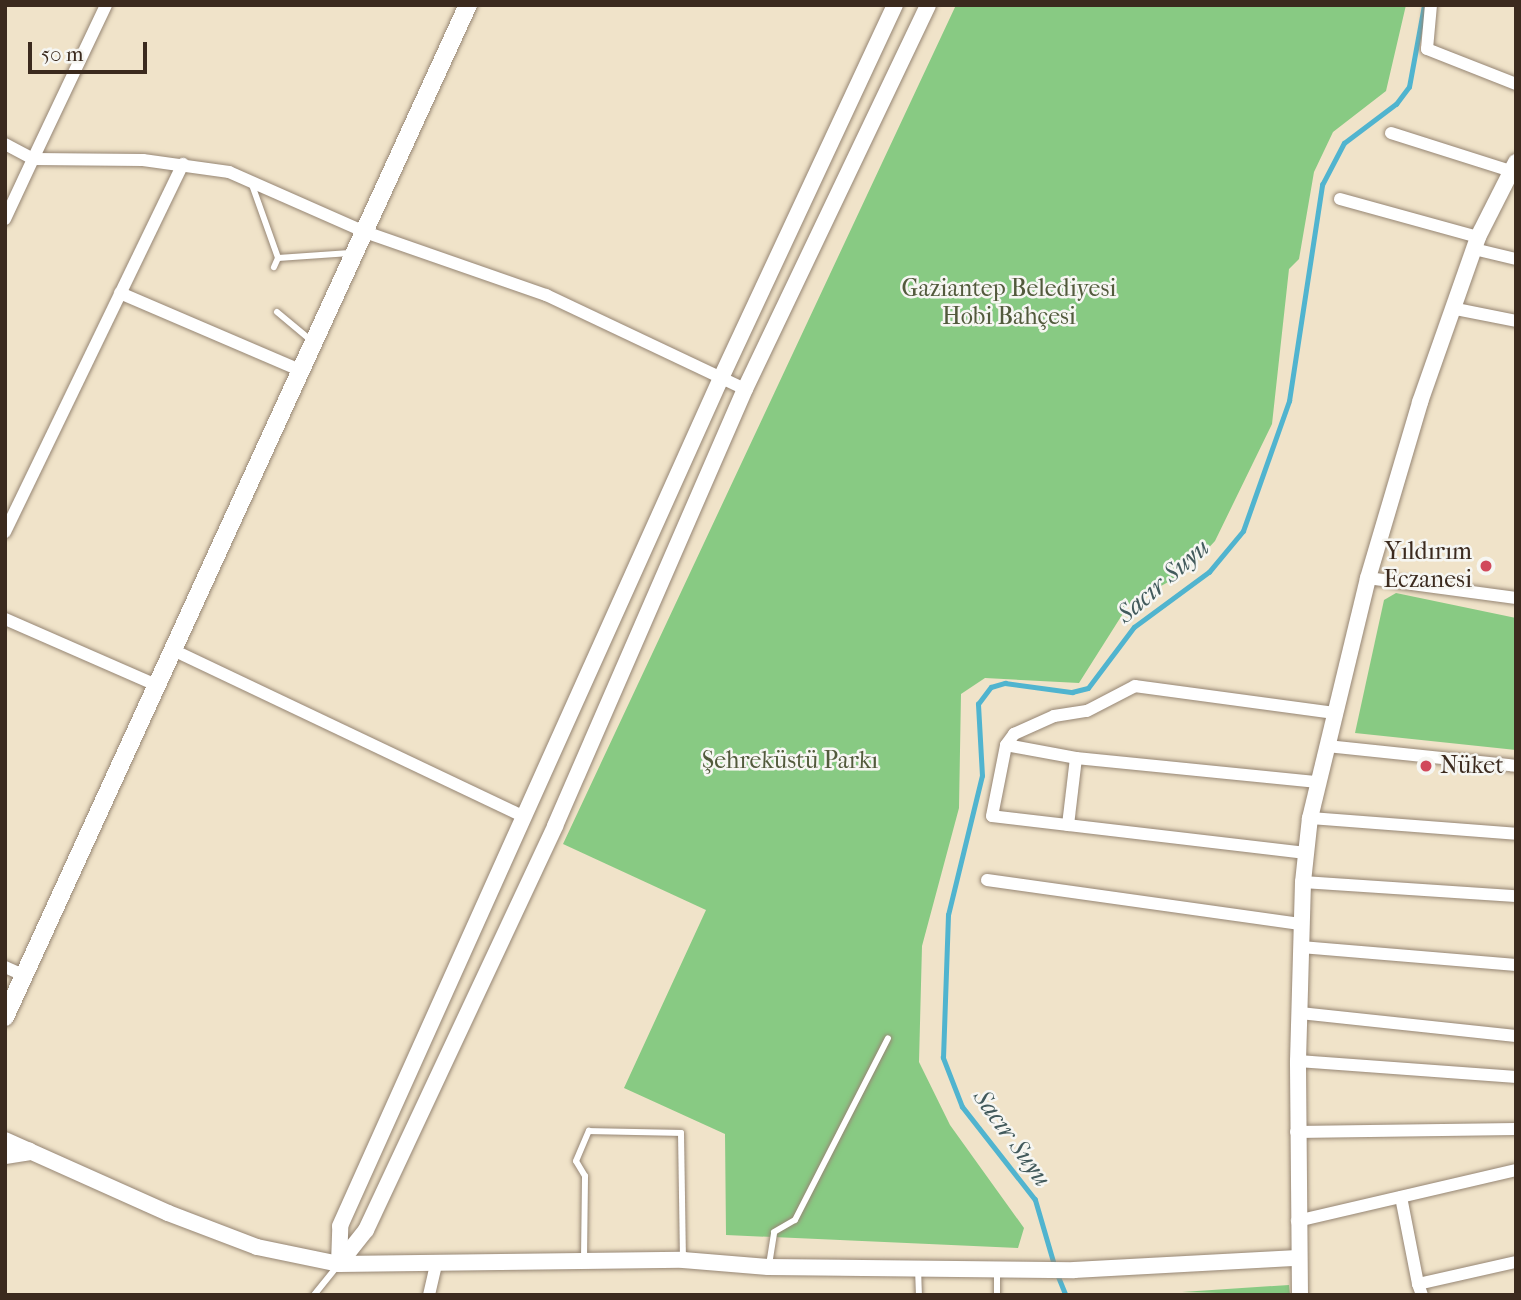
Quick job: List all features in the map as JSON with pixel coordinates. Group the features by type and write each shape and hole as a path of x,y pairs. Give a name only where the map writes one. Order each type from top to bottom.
{"main road":[{"path":"5,1017 175,651 468,5"},
{"path":"5,1155 29,1151"}],"street":[{"path":"5,219 106,5"},
{"path":"339,1264 340,1226 721,378 895,5"},
{"path":"339,1264 366,1230 549,839 745,389 928,5"},
{"path":"1432,5 1427,49 1516,84"},
{"path":"1300,1295 1296,1132 1303,881 1310,818 1368,578 1420,402 1456,309 1476,243 1512,174 1391,133"},
{"path":"5,145 33,159 183,164 251,180 365,232 545,295 745,389"},
{"path":"5,532 183,164"},
{"path":"1340,199 1516,258"},
{"path":"120,293 302,371"},
{"path":"1456,309 1516,321"},
{"path":"1368,578 1516,598"},
{"path":"5,619 158,686"},
{"path":"175,651 524,817"},
{"path":"1306,853 992,816 1006,745 1014,734 1037,722 1087,711 1135,686 1334,713"},
{"path":"1006,745 1076,758 1318,782"},
{"path":"1327,746 1516,766"},
{"path":"1068,825 1076,758"},
{"path":"1310,818 1516,834"},
{"path":"987,880 1302,924"},
{"path":"1303,881 1516,896"},
{"path":"1301,947 1516,965"},
{"path":"5,967 24,976"},
{"path":"1300,1013 1516,1036"},
{"path":"1298,1061 1516,1077"},
{"path":"1296,1132 1516,1129"},
{"path":"5,1140 168,1213 257,1247 339,1264 683,1260 768,1267 918,1266 1074,1270 1298,1258"},
{"path":"1297,1221 1516,1170"},
{"path":"1401,1197 1420,1289 1516,1262"},
{"path":"429,1295 437,1261"}],"lane":[{"path":"251,180 278,258 274,267"},
{"path":"278,258 356,253"},
{"path":"277,312 314,343"},
{"path":"768,1267 774,1232 795,1220 888,1038"},
{"path":"584,1262 585,1176 576,1161 589,1130 681,1133 683,1260"},
{"path":"314,1295 339,1264"},
{"path":"918,1266 919,1295"},
{"path":"997,1295 998,1268"}],"green space":[{"path":"956,5 1406,5 1386,91 1333,132 1314,172 1299,259 1289,269 1272,424 1215,541 1186,572 1129,604 1079,683 985,678 961,694 959,808 922,946 919,1062 950,1125 1024,1228 1018,1248 726,1235 725,1134 624,1088 706,910 563,844"},
{"path":"1396,593 1516,618 1516,750 1355,733 1384,600"},
{"path":"1289,1285 1290,1295 1182,1292"}],"waterway":[{"name":"Sacır Suyu","path":"1054,1265 1035,1200 962,1107 943,1058 948,915 982,776 978,704 991,687 1005,683 1072,692 1088,688 1134,627 1209,572 1243,531 1289,401 1322,185 1344,143 1396,104 1409,87 1424,5"},
{"name":"Sacır Suyu","path":"1057,1273 1066,1295"}],"place":[{"name":"Yıldırım Eczanesi","path":"1486,566"},
{"name":"Nüket","path":"1426,766"}],"park label":[{"name":"Gaziantep Belediyesi Hobi Bahçesi","path":"1009,303"},
{"name":"Şehreküstü Parkı","path":"790,761"}]}
